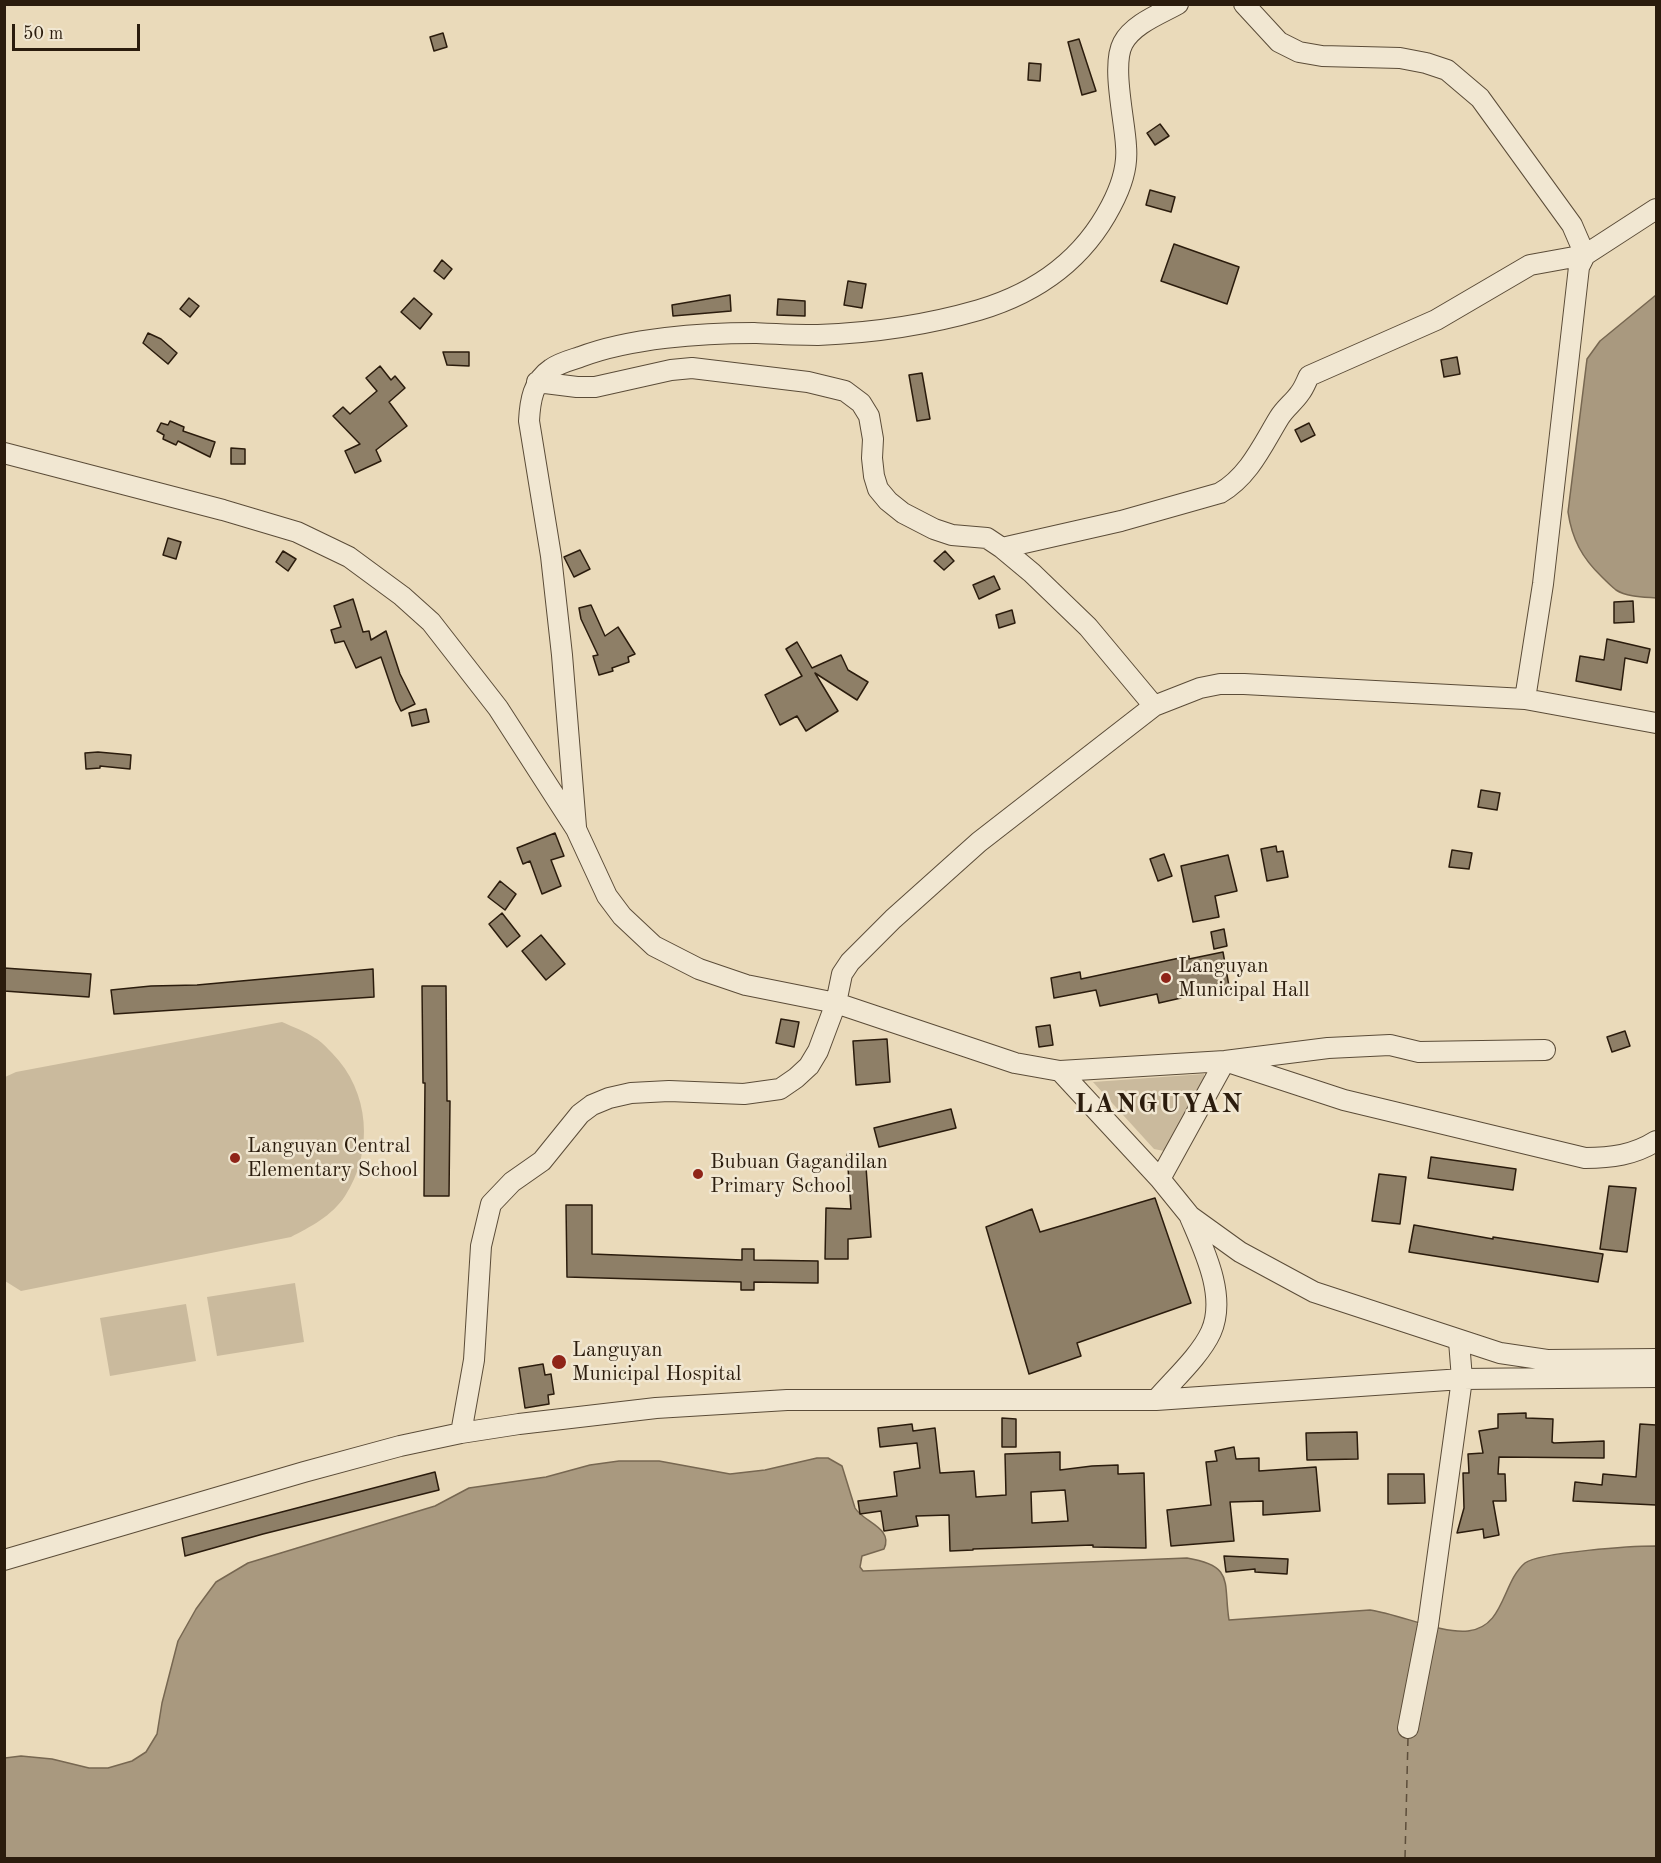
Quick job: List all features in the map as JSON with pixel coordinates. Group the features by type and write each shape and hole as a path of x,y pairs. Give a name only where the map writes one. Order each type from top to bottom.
{"street":[{"path":"576,830 562,655 551,556 529,421 530,404 537,382 551,368 601,349 645,341 752,333 817,335 877,331 942,320 1019,295 1049,277 1080,252 1101,225 1126,169 1119,58 1122,44 1146,21 1178,4"},
{"path":"1244,4 1280,42 1299,52 1322,56 1400,58 1447,70 1480,98 1572,225 1585,255 1579,267 1543,584 1525,699"},
{"path":"1002,548 1121,521 1220,493 1234,485 1247,470 1265,445 1284,411 1300,393 1309,376 1436,320 1530,265 1585,255 1656,209"},
{"path":"537,382 596,387 671,370 692,368 808,382 845,391 861,404 869,417 873,439 874,476 878,489 888,501 903,513 934,529 952,535 987,538 1002,548 1032,573 1088,627 1154,706"},
{"path":"4,453 223,510 297,532 349,557 402,596 431,622 498,708 576,830 607,896 622,916 654,946 699,969 736,983 836,1003 1015,1063 1060,1071 1225,1061 1328,1048 1390,1045 1419,1052 1545,1050"},
{"path":"461,1433 474,1360 481,1246 491,1204 512,1182 542,1161 580,1114 592,1105 609,1098 631,1094 669,1091 744,1094 780,1089 796,1078 809,1066 818,1051 836,1003 842,974 850,962 893,919 979,842 1154,706 1176,696 1220,684 1525,699 1656,723"},
{"path":"1225,1061 1344,1100 1585,1158 1610,1158 1631,1153 1656,1141"},
{"path":"1160,1179 1225,1061"},
{"path":"1060,1071 1160,1179 1190,1216 1240,1252 1314,1292 1547,1369 1656,1377"},
{"path":"1156,1400 1200,1348 1211,1331 1215,1311 1216,1293 1212,1276 1190,1216"},
{"path":"1408,1728 1428,1625 1462,1379 1459,1341"},
{"path":"4,1560 400,1446 461,1433 656,1408 787,1400 1156,1400 1462,1379 1656,1359"}],"shaded area":[{"path":"1656,295 1656,598 1625,594 1607,582 1589,563 1579,548 1568,512 1587,359 1600,341"},
{"path":"282,1022 303,1031 322,1043 332,1053 345,1068 360,1103 364,1122 361,1160 345,1196 334,1209 291,1237 21,1291 5,1281 5,1077 16,1072"},
{"path":"1204,1074 1205,1089 1164,1151 1154,1149 1093,1082"},
{"path":"295,1283 304,1342 217,1356 207,1297"},
{"path":"186,1304 196,1361 110,1376 100,1318"},
{"path":"817,1458 828,1458 842,1466 855,1508 885,1536 884,1549 862,1556 860,1567 863,1571 1187,1558 1202,1561 1220,1571 1226,1586 1229,1620 1370,1610 1446,1630 1468,1631 1480,1628 1496,1613 1517,1571 1525,1563 1534,1559 1567,1553 1656,1546 1656,1858 5,1858 5,1758 21,1756 52,1759 89,1768 108,1768 132,1761 146,1752 157,1734 162,1703 178,1641 196,1609 216,1582 248,1563 435,1506 469,1488 546,1477 590,1465 619,1461 659,1461 730,1474 765,1470"}],"building":[{"path":"443,33 447,47 434,51 430,37"},
{"path":"1079,39 1096,91 1082,95 1068,42"},
{"path":"1029,63 1041,64 1040,81 1028,80"},
{"path":"1160,124 1169,136 1155,145 1147,133"},
{"path":"1150,190 1175,197 1171,212 1146,205"},
{"path":"1174,244 1239,267 1227,304 1161,281"},
{"path":"442,260 452,269 444,279 434,271"},
{"path":"848,281 866,284 862,308 844,305"},
{"path":"730,295 731,311 673,316 672,305"},
{"path":"189,298 199,306 190,317 180,309"},
{"path":"414,298 432,314 420,329 401,312"},
{"path":"778,299 805,301 805,316 777,315"},
{"path":"148,333 161,339 177,353 168,364 143,343"},
{"path":"443,352 469,352 469,366 447,365"},
{"path":"1457,357 1460,374 1444,377 1441,360"},
{"path":"380,366 391,380 395,376 405,388 389,402 407,426 376,450 381,461 355,473 345,451 360,444 333,416 343,407 350,414 377,391 366,378"},
{"path":"922,373 930,419 917,421 909,375"},
{"path":"170,421 184,427 183,431 215,442 210,457 178,441 176,445 163,439 164,435 157,431 161,423 168,425"},
{"path":"1309,423 1315,435 1301,442 1295,430"},
{"path":"231,448 245,449 245,464 231,464"},
{"path":"168,538 181,542 176,559 163,555"},
{"path":"580,550 590,569 574,577 564,557"},
{"path":"283,551 296,559 288,571 276,562"},
{"path":"945,551 954,561 944,570 934,561"},
{"path":"994,576 1000,589 979,599 973,585"},
{"path":"353,599 363,632 369,631 371,640 386,631 400,674 415,704 401,711 381,657 356,668 344,641 335,643 331,630 341,627 334,606"},
{"path":"1633,601 1634,622 1614,623 1614,602"},
{"path":"591,605 605,636 618,627 635,654 628,657 629,662 612,668 613,671 599,675 593,656 598,655 581,619 579,608"},
{"path":"1012,610 1015,623 999,628 996,615"},
{"path":"1607,639 1650,649 1647,663 1625,658 1621,690 1576,681 1580,656 1604,660"},
{"path":"797,642 812,668 841,655 848,670 868,682 857,700 815,673 838,711 806,731 797,716 780,725 765,695 802,676 786,649"},
{"path":"426,709 429,722 412,726 409,713"},
{"path":"85,753 131,755 130,769 100,766 100,768 86,769"},
{"path":"1481,790 1500,793 1497,810 1478,807"},
{"path":"555,833 564,856 551,860 561,886 542,894 530,861 523,864 517,848"},
{"path":"1276,846 1277,852 1283,851 1288,877 1267,881 1261,849"},
{"path":"1452,850 1472,853 1469,869 1449,867"},
{"path":"1164,854 1172,876 1158,881 1150,859"},
{"path":"1228,855 1237,891 1215,896 1219,917 1193,922 1181,866"},
{"path":"500,881 516,894 505,910 488,897"},
{"path":"502,913 520,936 507,947 489,924"},
{"path":"1224,929 1227,946 1214,949 1211,932"},
{"path":"541,935 565,964 546,980 522,951"},
{"path":"1223,952 1230,992 1216,994 1214,984 1180,992 1181,998 1159,1003 1157,994 1100,1006 1096,990 1054,998 1051,978 1080,972 1081,979 1189,956 1189,959"},
{"path":"4,968 91,974 89,997 4,991"},
{"path":"373,969 374,997 114,1014 111,990 197,985"},
{"path":"422,986 446,986 447,1101 450,1101 449,1196 424,1196 425,1083 423,1083"},
{"path":"781,1019 799,1022 794,1047 776,1043"},
{"path":"1050,1025 1053,1045 1039,1047 1036,1027"},
{"path":"1625,1031 1630,1046 1612,1052 1607,1037"},
{"path":"887,1039 890,1082 856,1085 853,1041"},
{"path":"951,1109 956,1128 879,1147 874,1128"},
{"path":"865,1153 871,1237 848,1239 848,1259 825,1259 826,1208 851,1209 847,1154"},
{"path":"1431,1157 1516,1169 1513,1190 1428,1178"},
{"path":"1379,1174 1406,1177 1400,1224 1372,1221"},
{"path":"1609,1186 1636,1188 1627,1252 1600,1249"},
{"path":"1155,1198 1191,1303 1077,1343 1081,1356 1029,1374 986,1227 1032,1209 1040,1232"},
{"path":"566,1205 592,1205 592,1254 742,1260 742,1249 754,1249 754,1260 818,1261 818,1283 754,1282 754,1290 741,1290 741,1282 567,1277"},
{"path":"1414,1225 1493,1239 1493,1237 1603,1254 1598,1282 1409,1252"},
{"path":"543,1364 545,1375 551,1374 554,1394 548,1395 549,1404 525,1408 519,1368"},
{"path":"1526,1413 1526,1418 1553,1419 1552,1442 1554,1443 1604,1441 1604,1458 1499,1457 1498,1474 1505,1474 1506,1501 1493,1501 1499,1535 1484,1538 1483,1529 1457,1533 1464,1508 1463,1473 1469,1473 1468,1454 1483,1453 1479,1431 1498,1428 1498,1414"},
{"path":"1002,1418 1016,1419 1016,1447 1002,1447"},
{"path":"912,1424 913,1431 935,1428 940,1473 974,1471 976,1497 1006,1495 1005,1454 1060,1452 1060,1470 1118,1465 1118,1474 1144,1473 1146,1548 1093,1547 1093,1545 950,1551 949,1515 916,1516 918,1526 884,1531 881,1511 860,1514 858,1501 897,1496 894,1472 920,1468 917,1443 880,1447 878,1428","holes":["1065,1490 1068,1521 1032,1523 1031,1492"]},
{"path":"1640,1424 1656,1425 1656,1505 1573,1501 1575,1482 1602,1485 1603,1474 1636,1477"},
{"path":"1357,1432 1358,1459 1307,1460 1306,1433"},
{"path":"1234,1447 1236,1459 1259,1458 1259,1471 1316,1467 1320,1511 1263,1515 1263,1501 1230,1502 1234,1541 1171,1546 1167,1510 1211,1505 1206,1462 1217,1461 1215,1451"},
{"path":"435,1472 439,1490 185,1556 182,1538"},
{"path":"1388,1474 1424,1474 1425,1503 1388,1504"},
{"path":"1224,1556 1288,1559 1287,1574 1255,1572 1255,1569 1226,1572"}],"ferry route":[{"path":"1405,1858 1408,1738"}],"place":[{"name":"Languyan Municipal Hall","path":"1166,978"},
{"name":"Languyan Central Elementary School","path":"235,1158"},
{"name":"Bubuan Gagandilan Primary School","path":"698,1174"},
{"name":"Languyan Municipal Hospital","path":"559,1362"}],"district":[{"name":"LANGUYAN","path":"1159,1105"}]}
